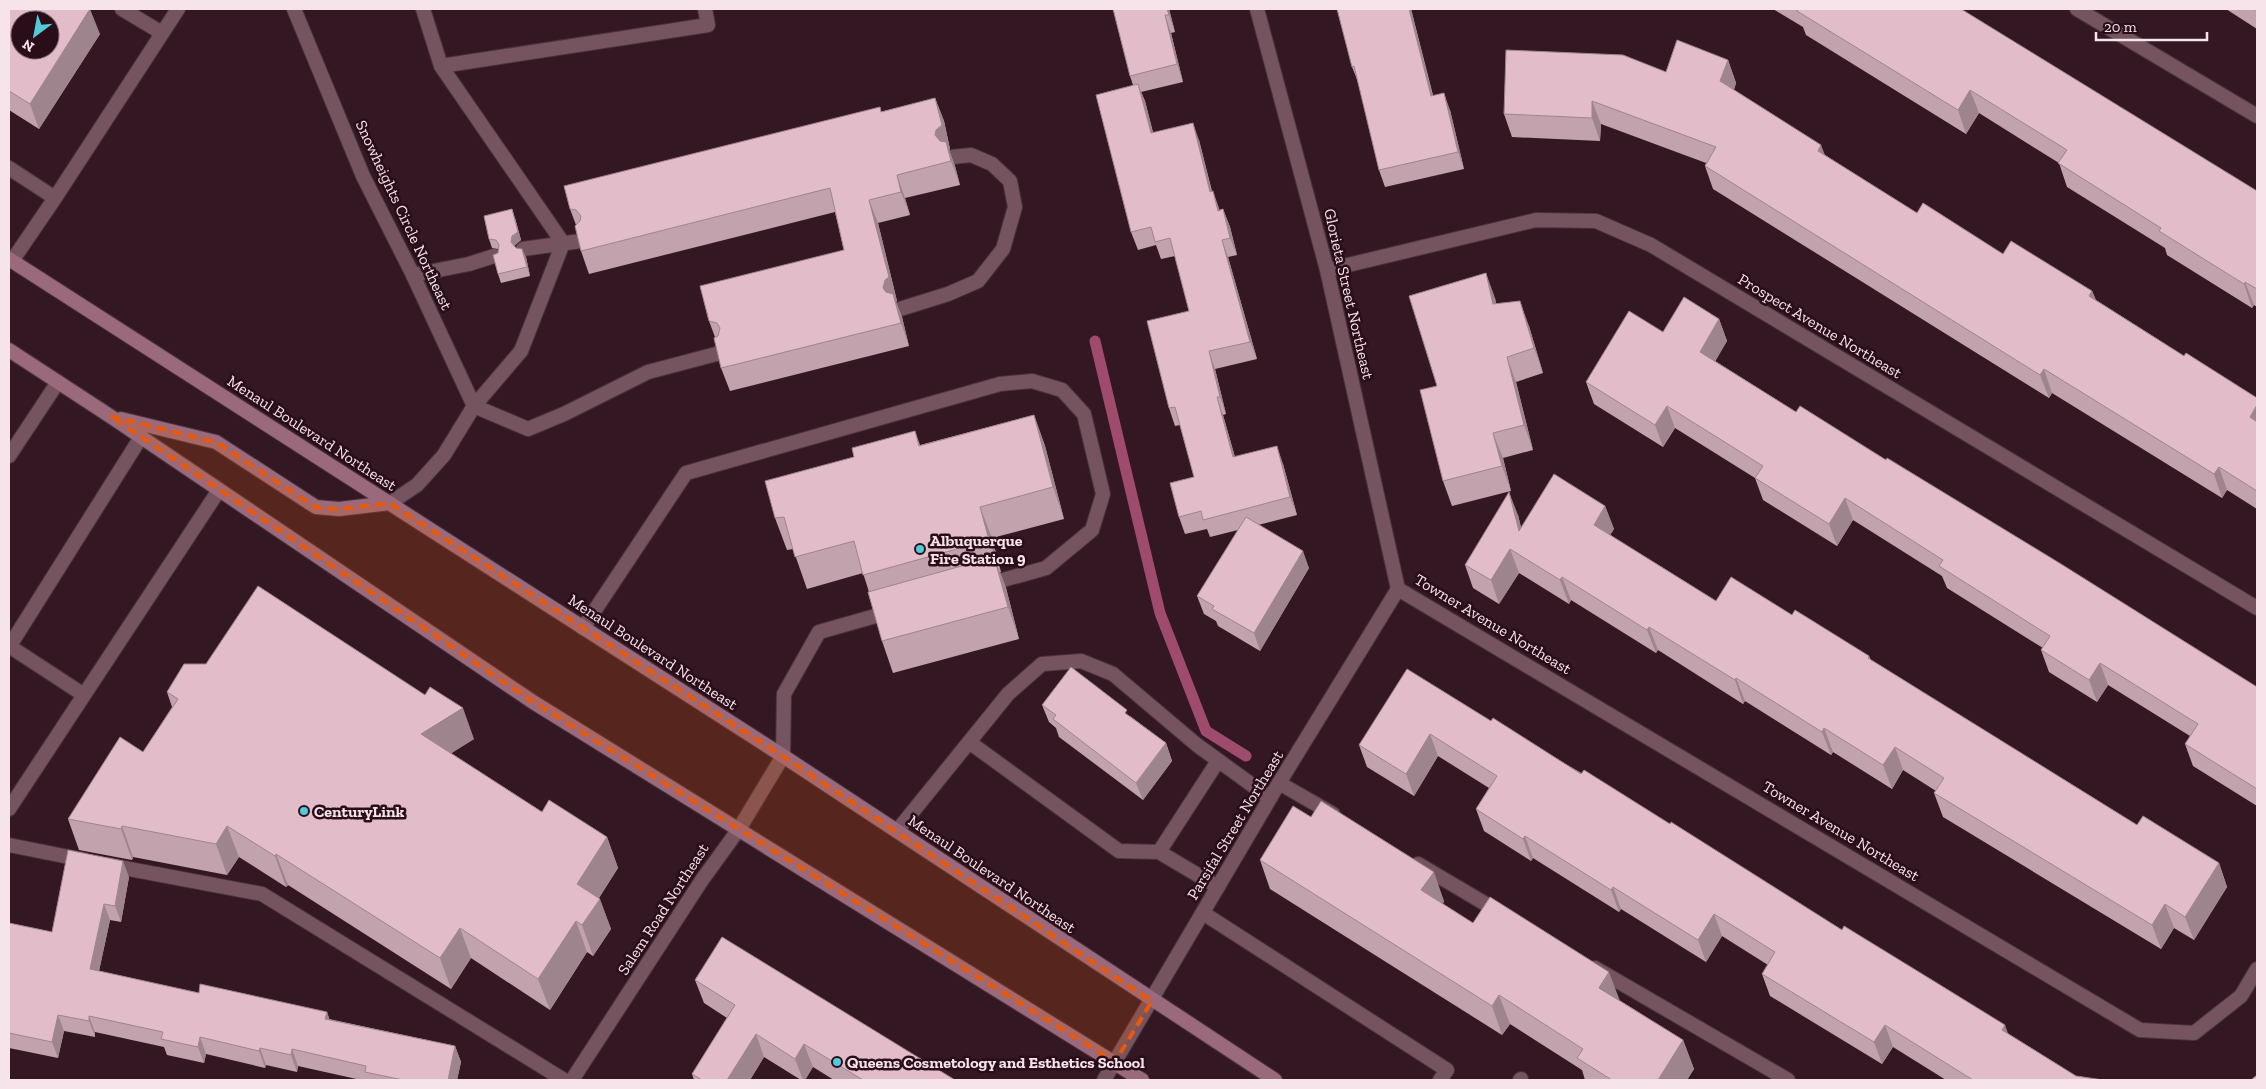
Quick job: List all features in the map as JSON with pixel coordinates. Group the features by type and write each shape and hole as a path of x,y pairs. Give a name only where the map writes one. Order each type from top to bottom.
{"main road":[{"name":"Menaul Boulevard Northeast","path":"10,262 390,503 783,756 1152,1001 1275,1080"},
{"path":"9,350 110,416 533,702 1116,1062 1142,1080"},
{"path":"110,416 216,442 316,507 338,509 390,503"}],"street":[{"path":"122,9 162,33"},
{"path":"10,262 55,198 178,9"},
{"name":"Snowheights Circle Northeast","path":"294,9 362,176 413,275 474,406"},
{"path":"423,9 440,66 563,243"},
{"path":"440,66 708,25 705,9"},
{"name":"Glorieta Street Northeast","path":"1257,9 1327,270 1398,589"},
{"path":"2078,9 2257,116"},
{"path":"900,309 948,294 978,281 1003,249 1015,207 1010,181 992,164 971,155 952,156"},
{"path":"9,168 55,198"},
{"name":"Prospect Avenue Northeast","path":"1327,270 1536,220 1596,221 1651,245 2257,608"},
{"path":"524,249 581,240"},
{"path":"390,503 417,484 444,455 474,406 521,351 563,243"},
{"path":"413,275 469,264 494,256"},
{"path":"474,406 528,429 564,414 648,372 720,354"},
{"path":"583,628 686,473 1000,384 1032,381 1062,390 1084,414 1104,494 1092,530 1046,568 971,590"},
{"path":"9,456 58,382"},
{"path":"84,695 9,646 141,437"},
{"path":"9,809 219,490"},
{"name":"Parsifal Street Northeast","path":"1104,1080 1270,798 1398,589"},
{"name":"Towner Avenue Northeast","path":"1398,589 2140,1030 2194,1033 2241,996 2257,969"},
{"path":"783,756 784,694 819,632 904,608"},
{"path":"897,832 1008,694 1042,664 1081,661 1113,674 1218,761 1270,798"},
{"path":"969,742 1120,851 1159,852 1218,887"},
{"name":"Salem Road Northeast","path":"572,1080 702,880 739,829 783,756"},
{"path":"1159,852 1218,761"},
{"path":"1280,783 1343,820"},
{"path":"9,845 262,894 564,1080"},
{"path":"1403,855 1514,920"},
{"path":"1203,913 1447,1070 1440,1080"},
{"path":"1583,960 1788,1080"}],"highlighted area":[{"path":"110,416 216,442 316,507 339,509 390,503 783,756 1152,1001 1115,1062 533,702"}],"building":[{"path":"9,9 90,9 60,56 60,10 10,10 10,60 58,60 30,104 9,91"},
{"path":"1113,9 1167,9 1169,15 1165,15 1177,64 1130,76"},
{"path":"1337,9 1409,9 1431,96 1444,93 1458,152 1379,170 1354,66 1352,67"},
{"path":"1798,9 1961,9 2257,191 2257,289 2245,282 2244,284 2159,231 2161,228 2058,163 2067,150 1970,90 1958,110 1797,11"},
{"path":"1677,40 1728,60 1720,81 1821,145 1818,151 1917,213 1923,203 2003,254 2011,241 2092,291 2089,296 2184,356 2186,353 2257,398 2257,405 2250,417 2257,422 2257,491 2219,467 2214,474 2044,369 2040,375 1705,166 1716,147 1592,101 1592,118 1504,114 1506,50 1623,55 1666,72"},
{"path":"1138,84 1151,133 1193,123 1210,192 1213,191 1218,211 1223,209 1230,238 1222,240 1250,342 1209,351 1220,397 1217,397 1233,457 1277,446 1290,497 1203,520 1201,511 1179,517 1170,483 1194,477 1175,407 1169,408 1147,321 1189,311 1170,238 1155,242 1151,227 1131,232 1096,95"},
{"path":"935,98 942,125 936,130 935,135 940,141 946,142 951,161 897,175 901,192 869,200 889,277 885,280 883,288 886,292 893,294 901,323 721,368 714,338 718,336 720,328 717,323 709,321 700,286 844,250 830,188 581,251 575,226 580,221 581,216 576,210 570,209 564,186 880,107 881,112"},
{"path":"512,209 518,232 512,236 511,242 516,248 522,249 527,267 498,274 493,255 498,253 499,245 496,240 489,239 484,216"},
{"path":"1486,273 1493,304 1520,301 1534,348 1507,357 1524,425 1493,433 1502,466 1443,481 1420,390 1437,386 1409,296"},
{"path":"1684,297 1719,319 1700,352 1796,412 1800,406 1886,460 1887,458 2257,687 2257,789 2185,744 2198,724 2100,663 2089,680 2041,650 2050,636 1939,566 1943,560 1845,498 1829,524 1755,478 1763,466 1667,406 1655,425 1586,382 1629,311 1663,332"},
{"path":"1034,415 1053,487 980,507 989,540 863,575 854,541 795,557 784,517 775,518 765,481 854,457 852,448 915,431 919,446"},
{"path":"1554,474 1605,506 1594,525 1716,601 1731,577 1792,615 1795,610 1869,656 1868,658 2137,825 2143,816 2219,863 2185,917 2165,904 2152,925 1934,793 1944,778 1895,747 1883,765 1824,728 1822,732 1736,678 1735,680 1649,627 1647,630 1562,577 1560,580 1510,549 1491,580 1465,565 1509,492 1519,531"},
{"path":"1246,517 1303,551 1254,633 1212,609 1214,606 1197,596"},
{"path":"994,557 1008,607 882,641 868,592"},
{"name":"CenturyLink","path":"258,586 425,695 430,687 463,708 421,734 542,812 549,800 607,837 577,884 600,899 582,925 576,921 538,979 460,928 440,958 276,854 275,856 227,826 216,844 122,826 121,829 68,819 120,737 143,752 178,699 167,692 184,664 206,664"},
{"path":"1071,667 1127,710 1125,713 1166,743 1136,783 1053,719 1056,715 1042,705"},
{"path":"1407,669 1491,721 1493,718 1581,774 1584,770 1670,824 1671,822 1842,930 1844,926 2005,1025 2002,1030 2076,1076 2103,1080 1973,1080 1885,1025 1874,1042 1762,974 1775,952 1714,914 1698,940 1613,887 1611,890 1525,836 1523,839 1476,809 1497,776 1430,734 1406,774 1359,745"},
{"path":"1321,801 1434,872 1421,890 1473,923 1490,897 1609,972 1599,988 1683,1040 1658,1080 1612,1080 1577,1058 1583,1049 1499,995 1492,1006 1260,860 1293,806 1311,817"},
{"path":"68,850 123,861 115,906 104,904 90,969 199,993 200,984 327,1012 325,1019 455,1046 448,1080 403,1080 365,1072 366,1066 292,1049 291,1055 260,1048 259,1051 200,1037 198,1047 161,1039 163,1032 89,1016 89,1021 58,1015 52,1042 9,1033 9,923 52,932"},
{"path":"722,937 955,1080 863,1080 804,1044 795,1059 756,1034 727,1080 702,1080 692,1074 735,1005 695,980"}],"waterway":[{"path":"1095,341 1160,613 1206,731 1246,756"}],"place":[{"name":"Albuquerque Fire Station 9","path":"920,549"},
{"name":"CenturyLink","path":"304,811"},
{"name":"Queens Cosmetology and Esthetics School","path":"837,1062"}]}
